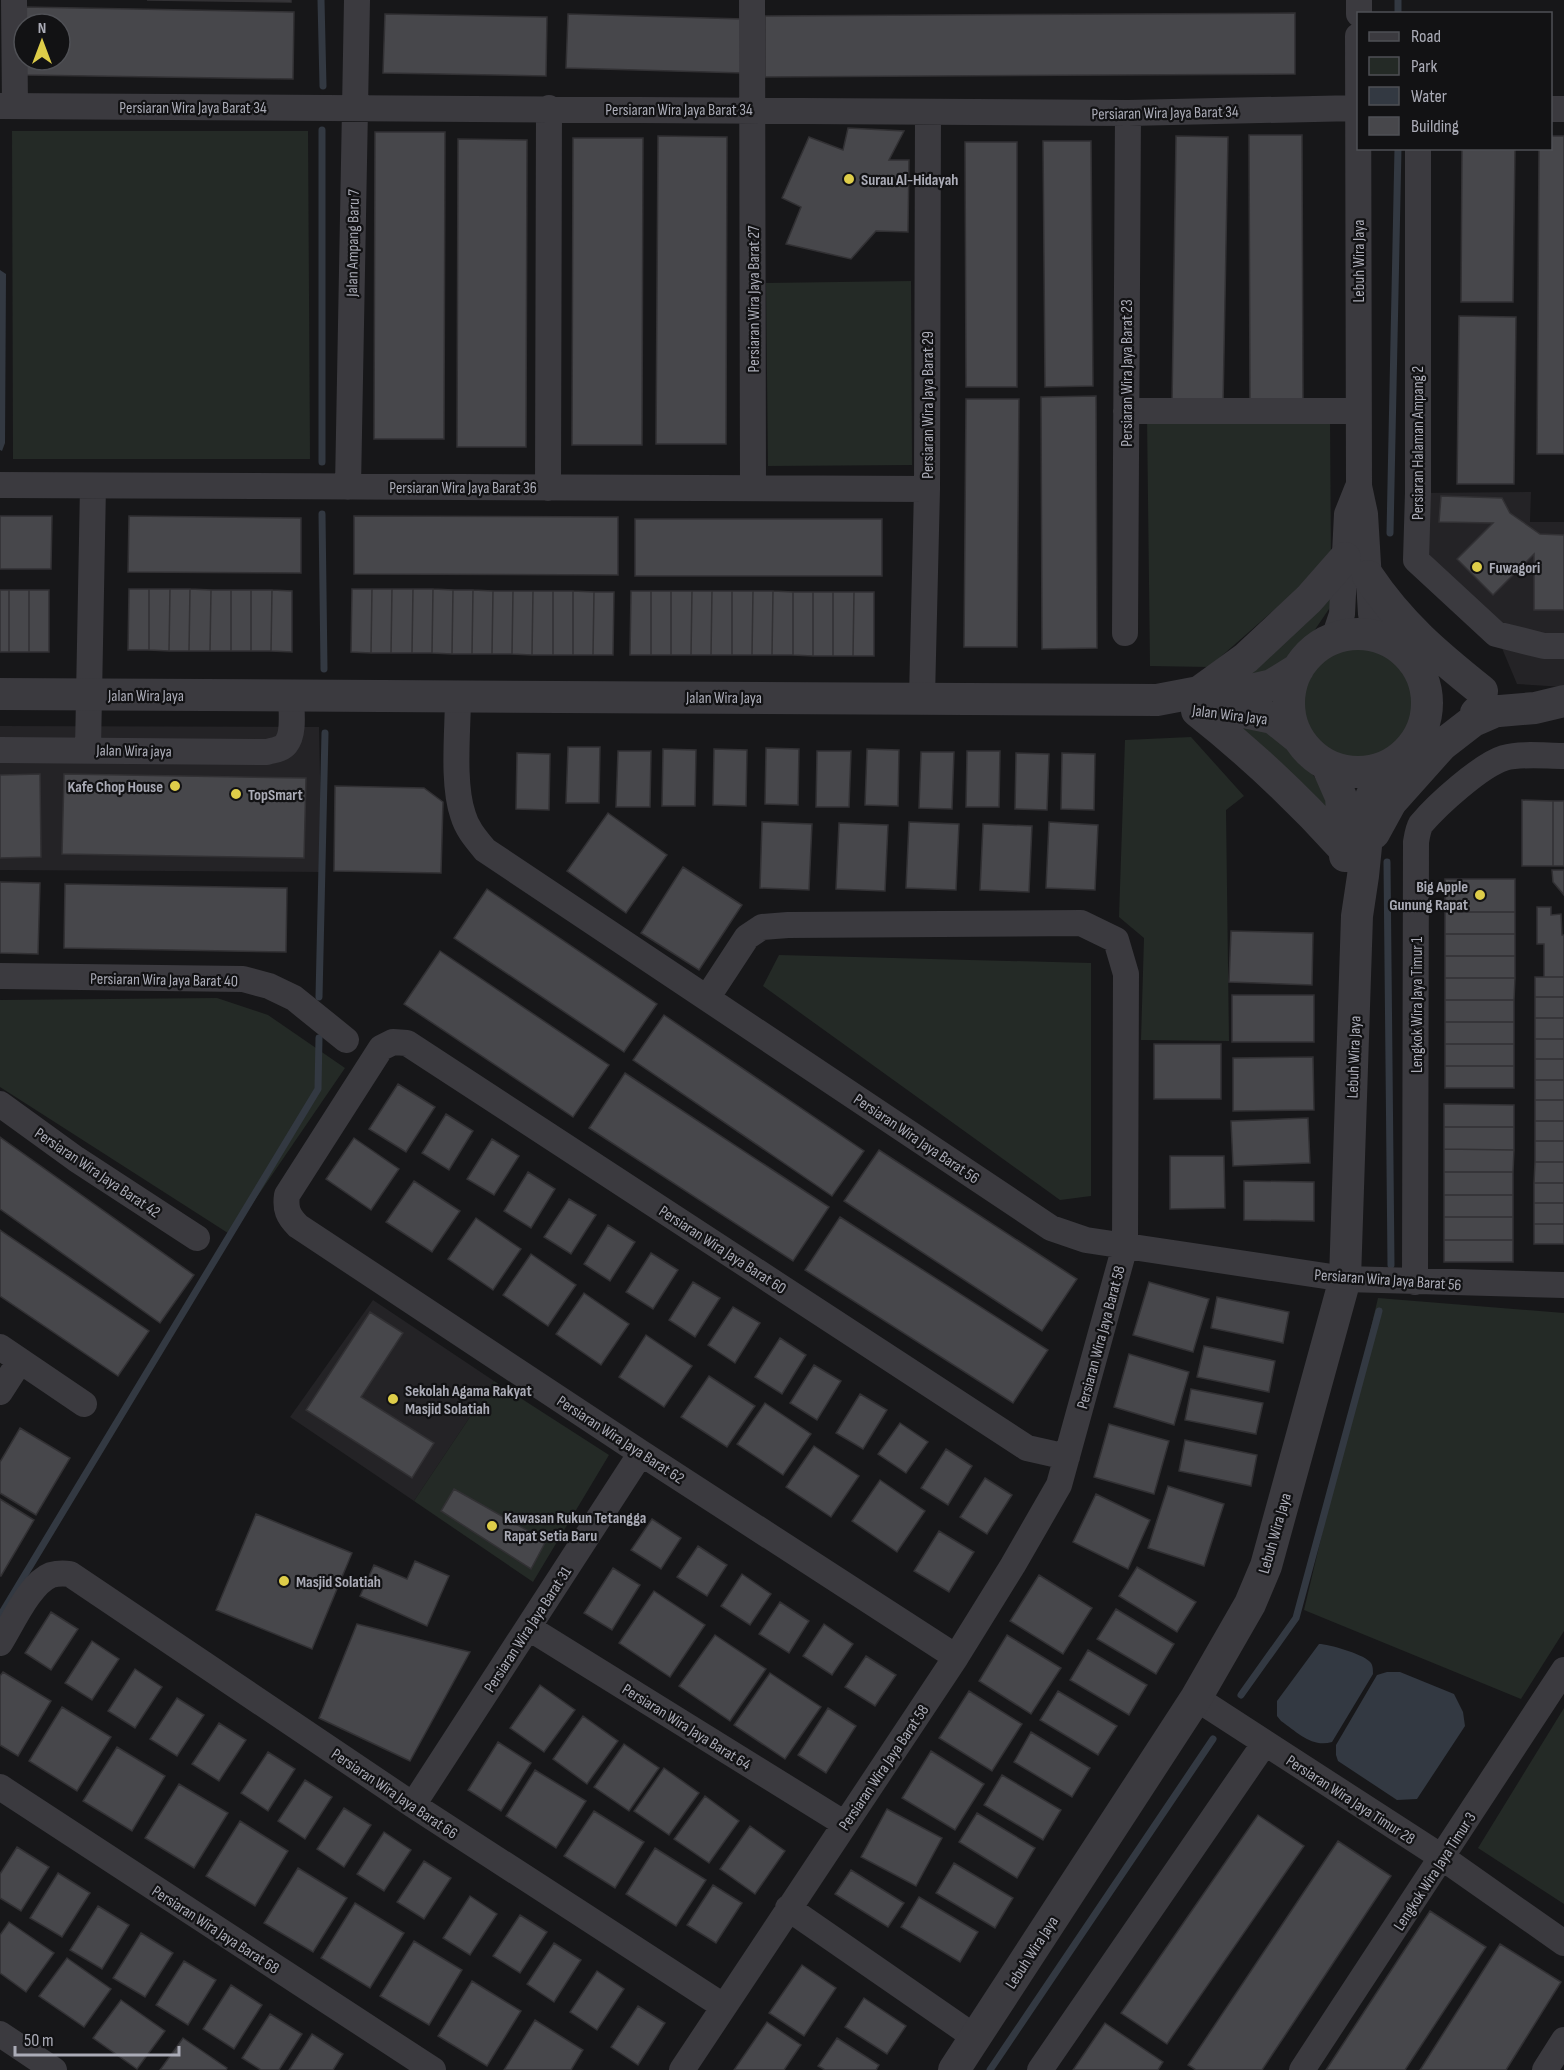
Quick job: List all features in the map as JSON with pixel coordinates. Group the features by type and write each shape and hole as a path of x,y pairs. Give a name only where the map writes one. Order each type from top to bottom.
{"street":[{"path":"8,106 14,0"},
{"name":"Jalan Ampang Baru 7","path":"348,487 357,0"},
{"name":"Persiaran Wira Jaya Barat 27","path":"752,0 753,488"},
{"name":"Persiaran Wira Jaya Barat 34","path":"8,106 1128,113 1357,108"},
{"path":"548,488 549,108"},
{"name":"Persiaran Wira Jaya Barat 29","path":"921,698 927,489 928,112"},
{"name":"Persiaran Wira Jaya Barat 23","path":"1125,633 1128,113"},
{"name":"Lebuh Wira Jaya","path":"1358,150 1359,486 1347,514 1356,567 1371,615 1385,639"},
{"name":"Persiaran Halaman Ampang 2","path":"1418,150 1416,560 1496,634 1544,646 1564,646"},
{"path":"1126,411 1358,411"},
{"name":"Persiaran Wira Jaya Barat 36","path":"0,485 927,489"},
{"path":"87,749 93,486"},
{"path":"1356,567 1408,628 1489,701 1473,721 1442,746 1391,802 1355,847 1307,808 1198,702 1309,598 1356,567"},
{"name":"Lebuh Wira Jaya","path":"1334,638 1356,567"},
{"path":"1366,634 1385,639 1410,657 1425,683 1428,703 1425,723 1417,741 1403,756 1386,767 1366,772 1346,772 1327,765 1310,754 1298,738 1290,719 1288,699 1291,683 1298,669 1307,656 1334,638 1366,634"},
{"name":"Jalan Wira Jaya","path":"1198,702 1272,685 1298,669"},
{"path":"1425,683 1489,701 1535,708 1564,701"},
{"name":"Jalan Wira Jaya","path":"0,694 1157,700 1198,702 1273,718 1298,738"},
{"name":"Jalan Wira jaya","path":"0,750 267,752 279,749 286,744 290,735 291,695"},
{"name":"Persiaran Wira Jaya Barat 56","path":"458,696 459,791 462,813 472,834 485,850 1052,1228 1086,1240 1344,1280 1564,1285"},
{"path":"1425,723 1489,701"},
{"name":"Lengkok Wira Jaya Timur 1","path":"1415,1282 1416,853 1419,826 1458,788 1492,763 1505,757 1564,756"},
{"name":"Lebuh Wira Jaya","path":"954,2070 1196,1698 1250,1604 1266,1566 1344,1280 1357,916 1355,847 1341,797 1327,765"},
{"name":"Lebuh Wira Jaya","path":"1355,847 1371,797 1386,767"},
{"name":"Persiaran Wira Jaya Barat 58","path":"682,2070 956,1658 1059,1485 1125,1246 1126,974 1116,940 1081,923 762,927 747,937 707,998"},
{"name":"Persiaran Wira Jaya Barat 40","path":"0,976 243,979 269,986 294,998 346,1040"},
{"name":"Persiaran Wira Jaya Barat 60","path":"288,1216 285,1205 287,1195 381,1048 393,1042 407,1043 1027,1449 1067,1457"},
{"name":"Persiaran Wira Jaya Barat 42","path":"0,1104 76,1159 197,1238"},
{"name":"Persiaran Wira Jaya Barat 62","path":"288,1216 298,1226 641,1453 956,1658"},
{"path":"0,1392 10,1354 84,1404"},
{"name":"Persiaran Wira Jaya Barat 31","path":"413,1805 641,1453"},
{"name":"Persiaran Wira Jaya Barat 66","path":"0,1643 35,1586 49,1576 59,1573 70,1574 413,1805 723,2006"},
{"name":"Persiaran Wira Jaya Barat 64","path":"529,1628 845,1824"},
{"name":"Lengkok Wira Jaya Timur 3","path":"1302,2070 1564,1670"},
{"name":"Persiaran Wira Jaya Timur 28","path":"1196,1698 1443,1858 1564,1943"},
{"path":"1040,2070 1264,1744"},
{"name":"Persiaran Wira Jaya Barat 68","path":"0,1787 433,2070"},
{"path":"788,1908 976,2038"},
{"path":"0,2034 54,2070"},
{"path":"1545,2070 1564,2040"}],"shaded area":[{"path":"1531,492 1530,522 1564,522 1564,687 1517,684 1496,634 1416,560 1418,493"},
{"path":"0,726 319,727 322,872 0,870"},
{"name":"Sekolah Agama Rakyat Masjid Solatiah","path":"373,1300 494,1381 414,1501 290,1417"}],"green space":[{"path":"12,131 308,131 310,459 13,459"},
{"path":"911,281 912,465 768,466 766,283"},
{"path":"1147,416 1330,416 1331,560 1209,667 1150,666"},
{"path":"1336,582 1331,606 1310,637 1279,668 1226,682"},
{"path":"1356,644 1379,649 1398,661 1410,680 1415,703 1410,726 1398,745 1379,757 1356,762 1333,757 1314,745 1302,726 1297,703 1302,680 1314,661 1333,649"},
{"path":"1232,720 1269,730 1302,760 1330,798 1336,829"},
{"path":"1191,737 1244,796 1226,810 1229,1041 1141,1040 1144,938 1119,917 1125,740"},
{"path":"779,955 1091,963 1091,1196 1060,1200 763,986"},
{"path":"217,998 268,1015 345,1068 231,1235 0,1087 0,1000"},
{"path":"1378,1298 1564,1313 1564,1631 1521,1699 1304,1610"},
{"path":"494,1381 609,1455 533,1582 414,1501"},
{"path":"1564,1708 1564,1904 1478,1848"}],"water":[{"path":"0,270 6,274 5,443 2,451 0,450"},
{"path":"1319,1644 1360,1655 1370,1662 1373,1670 1373,1674 1332,1742 1325,1743 1305,1738 1277,1716 1277,1701"},
{"path":"1400,1672 1454,1694 1463,1712 1465,1726 1417,1799 1397,1800 1338,1761 1336,1755 1336,1745 1377,1675"}],"building":[{"path":"147,0 291,0 291,2"},
{"path":"25,7 294,12 293,79 24,75 24,72 72,72 72,12 25,12"},
{"path":"1295,13 1295,74 765,77 765,16"},
{"path":"385,14 547,17 546,76 383,73"},
{"path":"568,14 744,19 743,73 566,68"},
{"name":"Surau Al-Hidayah","path":"848,128 904,131 889,160 909,160 908,232 876,231 851,259 786,244 801,207 782,198 809,137 843,150"},
{"path":"375,132 445,132 444,439 374,439"},
{"path":"1249,135 1302,135 1303,401 1250,402"},
{"path":"658,136 727,137 726,444 656,444"},
{"path":"1176,136 1228,137 1223,406 1172,405"},
{"path":"1552,136 1564,136 1564,454 1537,454 1539,150 1552,150"},
{"path":"573,138 643,138 642,445 572,445"},
{"path":"458,139 527,140 526,447 457,447"},
{"path":"1043,141 1091,141 1093,386 1045,387"},
{"path":"965,142 1017,142 1017,387 966,387"},
{"path":"1462,150 1515,150 1513,302 1461,302"},
{"path":"1459,316 1516,317 1514,484 1457,484"},
{"path":"1096,396 1097,648 1042,649 1041,397"},
{"path":"966,399 1019,399 1017,647 964,647"},
{"path":"1441,496 1502,498 1510,513 1540,534 1564,535 1564,610 1534,610 1534,554 1493,595 1457,559 1493,523 1439,522"},
{"path":"0,516 52,516 51,569 0,569"},
{"path":"129,516 301,518 301,573 128,572"},
{"path":"354,516 618,517 618,575 354,574"},
{"path":"635,519 882,519 882,576 635,576"},
{"path":"129,589 149,589 149,650 128,650"},
{"path":"149,589 170,589 169,651 149,650"},
{"path":"170,589 190,589 189,651 169,651"},
{"path":"190,589 211,590 210,651 189,651"},
{"path":"352,589 372,589 371,653 351,652"},
{"path":"372,589 392,589 391,653 371,653"},
{"path":"392,589 413,589 412,653 391,653"},
{"path":"413,589 433,589 432,653 412,653"},
{"path":"433,589 453,590 452,654 432,653"},
{"path":"0,590 9,590 9,652 0,652"},
{"path":"9,590 29,590 29,652 9,652"},
{"path":"29,590 49,590 49,652 29,652"},
{"path":"211,590 231,590 231,651 210,651"},
{"path":"231,590 251,590 251,651 231,651"},
{"path":"251,590 272,590 271,651 251,651"},
{"path":"272,590 292,591 292,652 271,651"},
{"path":"453,590 473,590 472,654 452,654"},
{"path":"473,590 493,591 492,654 472,654"},
{"path":"493,591 513,591 512,654 492,654"},
{"path":"513,591 533,591 532,655 512,654"},
{"path":"533,591 553,591 553,655 532,655"},
{"path":"553,591 573,591 573,655 553,655"},
{"path":"573,591 594,592 593,655 573,655"},
{"path":"631,591 651,591 651,655 630,655"},
{"path":"651,591 671,591 671,655 651,655"},
{"path":"671,591 692,591 691,655 671,655"},
{"path":"692,591 712,591 711,655 691,655"},
{"path":"712,591 732,591 732,655 711,655"},
{"path":"732,591 753,591 752,655 732,655"},
{"path":"753,591 773,591 772,655 752,655"},
{"path":"773,591 793,592 793,655 772,655"},
{"path":"594,592 614,592 613,655 593,655"},
{"path":"793,592 813,592 813,656 793,655"},
{"path":"813,592 833,592 833,656 813,656"},
{"path":"833,592 854,592 853,656 833,656"},
{"path":"854,592 874,592 874,656 853,656"},
{"path":"568,747 600,747 599,803 566,803"},
{"path":"766,748 799,749 798,805 765,804"},
{"path":"663,749 696,750 695,806 662,806"},
{"path":"714,749 747,750 746,806 713,805"},
{"path":"867,749 899,750 898,806 865,805"},
{"path":"618,751 651,751 650,807 616,807"},
{"path":"817,751 851,751 849,807 816,807"},
{"path":"967,751 1000,751 999,807 966,807"},
{"path":"921,752 954,752 952,809 919,808"},
{"path":"517,753 550,754 549,810 516,809"},
{"path":"1016,753 1049,754 1047,810 1015,809"},
{"path":"1062,753 1095,754 1094,810 1061,809"},
{"path":"40,774 41,857 0,858 0,775"},
{"path":"64,774 306,778 304,858 62,854"},
{"path":"335,786 424,788 443,802 441,873 334,871"},
{"path":"1522,800 1553,801 1553,866 1522,866"},
{"path":"1553,801 1564,801 1564,866 1553,866"},
{"path":"608,813 667,855 626,913 567,871"},
{"path":"762,822 812,824 809,890 760,888"},
{"path":"909,822 959,824 956,890 906,888"},
{"path":"1049,822 1098,825 1095,890 1046,888"},
{"path":"839,823 888,825 885,891 836,889"},
{"path":"983,824 1032,826 1029,892 980,890"},
{"path":"683,867 742,905 699,970 641,933"},
{"path":"1552,870 1564,870 1564,895 1553,882"},
{"name":"Big Apple Gunung Rapat","path":"1445,879 1515,879 1515,912 1445,912"},
{"path":"0,882 40,883 38,954 0,953"},
{"path":"65,884 287,888 286,952 64,948"},
{"path":"487,889 657,1004 624,1052 454,938"},
{"path":"1537,907 1551,907 1551,915 1561,914 1562,935 1564,935 1564,977 1544,977 1544,944 1537,944"},
{"path":"1445,912 1515,912 1515,934 1445,934"},
{"path":"1231,931 1313,933 1312,985 1229,982"},
{"path":"1445,934 1515,934 1515,956 1445,956"},
{"path":"440,951 609,1065 573,1117 404,1004"},
{"path":"1445,956 1515,956 1515,978 1445,978"},
{"path":"1535,977 1564,977 1564,997 1535,997"},
{"path":"1445,978 1515,978 1514,1000 1445,1000"},
{"path":"1232,995 1314,995 1314,1042 1232,1042"},
{"path":"1535,997 1564,997 1564,1018 1535,1018"},
{"path":"1445,1000 1514,1000 1514,1022 1445,1022"},
{"path":"664,1015 864,1151 832,1196 633,1060"},
{"path":"1535,1018 1564,1018 1564,1039 1535,1039"},
{"path":"1445,1022 1514,1022 1514,1044 1445,1044"},
{"path":"1535,1039 1564,1039 1564,1059 1535,1059"},
{"path":"1154,1044 1221,1044 1221,1099 1154,1099"},
{"path":"1445,1044 1514,1044 1514,1066 1445,1066"},
{"path":"1313,1057 1314,1110 1233,1111 1233,1058"},
{"path":"1535,1059 1564,1059 1564,1080 1535,1080"},
{"path":"1445,1066 1514,1066 1514,1088 1445,1088"},
{"path":"625,1073 829,1207 793,1261 589,1128"},
{"path":"1535,1080 1564,1080 1564,1100 1535,1100"},
{"path":"398,1084 435,1107 406,1152 369,1129"},
{"path":"1535,1100 1564,1100 1564,1121 1535,1121"},
{"path":"1444,1104 1514,1105 1514,1127 1444,1127"},
{"path":"446,1114 473,1131 449,1170 422,1153"},
{"path":"1308,1118 1310,1163 1233,1166 1231,1121"},
{"path":"1535,1121 1564,1121 1564,1141 1535,1141"},
{"path":"1444,1127 1514,1127 1514,1150 1444,1149"},
{"path":"0,1137 194,1275 160,1323 0,1209"},
{"path":"354,1138 399,1169 371,1210 326,1179"},
{"path":"492,1139 519,1156 494,1195 467,1179"},
{"path":"1535,1141 1564,1141 1564,1162 1535,1162"},
{"path":"1444,1149 1514,1150 1513,1172 1444,1172"},
{"path":"879,1150 1077,1279 1042,1331 844,1201"},
{"path":"1170,1156 1224,1156 1225,1208 1170,1209"},
{"path":"1535,1162 1564,1162 1564,1183 1534,1183"},
{"path":"528,1172 555,1189 531,1228 504,1211"},
{"path":"1444,1172 1513,1172 1513,1195 1444,1195"},
{"path":"414,1181 460,1211 432,1252 386,1222"},
{"path":"1244,1181 1314,1182 1314,1221 1244,1220"},
{"path":"1534,1183 1564,1183 1564,1203 1534,1203"},
{"path":"1444,1195 1513,1195 1513,1217 1444,1217"},
{"path":"569,1199 596,1215 571,1254 544,1237"},
{"path":"1534,1203 1564,1203 1564,1224 1534,1224"},
{"path":"840,1217 1048,1350 1013,1403 805,1270"},
{"path":"1444,1217 1513,1217 1513,1240 1444,1240"},
{"path":"476,1218 521,1249 493,1290 448,1259"},
{"path":"1534,1224 1564,1224 1564,1244 1534,1244"},
{"path":"608,1225 635,1242 610,1281 584,1264"},
{"path":"0,1230 149,1331 118,1376 0,1296"},
{"path":"1444,1240 1513,1240 1513,1262 1444,1262"},
{"path":"651,1253 678,1270 653,1309 626,1292"},
{"path":"531,1254 576,1285 548,1326 503,1295"},
{"path":"693,1282 720,1298 695,1337 669,1320"},
{"path":"1149,1282 1209,1299 1193,1352 1133,1335"},
{"path":"584,1293 629,1324 601,1365 556,1334"},
{"path":"1217,1297 1289,1312 1283,1343 1211,1328"},
{"path":"733,1307 760,1323 735,1363 708,1345"},
{"path":"370,1312 403,1333 361,1397 434,1443 412,1478 306,1410"},
{"path":"646,1335 692,1366 664,1407 619,1377"},
{"path":"780,1338 806,1355 782,1394 755,1377"},
{"path":"1204,1346 1275,1361 1269,1392 1197,1377"},
{"path":"1129,1354 1189,1372 1174,1425 1114,1407"},
{"path":"814,1365 841,1381 817,1420 790,1403"},
{"path":"709,1376 755,1406 727,1447 681,1417"},
{"path":"1191,1389 1263,1403 1256,1434 1185,1420"},
{"path":"860,1394 887,1410 863,1449 836,1433"},
{"path":"765,1403 811,1434 783,1475 737,1444"},
{"path":"900,1423 928,1442 906,1473 878,1454"},
{"path":"1109,1424 1169,1441 1154,1494 1094,1477"},
{"path":"20,1428 70,1458 36,1515 0,1493 0,1462"},
{"path":"1185,1440 1257,1455 1251,1486 1179,1471"},
{"path":"814,1446 859,1476 831,1517 786,1487"},
{"path":"946,1449 972,1466 948,1505 921,1488"},
{"path":"985,1478 1012,1495 987,1534 960,1517"},
{"path":"880,1480 925,1511 897,1552 852,1521"},
{"path":"1168,1486 1224,1504 1204,1566 1148,1548"},
{"name":"Kawasan Rukun Tetangga Rapat Setia Baru","path":"454,1489 546,1541 531,1569 441,1511"},
{"path":"1096,1494 1150,1520 1128,1569 1073,1542"},
{"path":"0,1499 34,1520 1,1576 0,1576"},
{"name":"Masjid Solatiah","path":"256,1514 352,1553 312,1649 216,1610"},
{"path":"652,1519 681,1538 661,1569 631,1550"},
{"path":"939,1531 974,1552 949,1592 914,1571"},
{"path":"698,1546 727,1565 707,1596 677,1577"},
{"path":"415,1561 449,1576 427,1626 360,1596 374,1565 407,1579"},
{"path":"1137,1567 1196,1602 1177,1632 1119,1596"},
{"path":"613,1568 640,1585 612,1630 584,1613"},
{"path":"742,1574 771,1594 750,1625 721,1606"},
{"path":"1039,1575 1092,1608 1063,1654 1010,1621"},
{"path":"654,1591 705,1625 670,1677 619,1643"},
{"path":"780,1602 809,1621 789,1653 759,1634"},
{"path":"1116,1609 1174,1644 1156,1674 1097,1639"},
{"path":"51,1612 78,1629 51,1670 25,1653"},
{"path":"357,1624 470,1652 410,1761 319,1718"},
{"path":"824,1624 853,1644 832,1675 803,1656"},
{"path":"715,1635 766,1669 730,1721 679,1686"},
{"path":"1007,1635 1061,1668 1031,1714 979,1681"},
{"path":"92,1641 119,1659 92,1700 65,1683"},
{"path":"1088,1650 1147,1685 1129,1715 1070,1680"},
{"path":"866,1656 896,1675 875,1706 845,1687"},
{"path":"135,1669 162,1687 135,1728 108,1711"},
{"path":"3,1672 51,1701 18,1756 0,1745 0,1676"},
{"path":"770,1673 821,1707 785,1759 734,1725"},
{"path":"540,1685 575,1710 544,1752 510,1728"},
{"path":"969,1691 1022,1724 992,1771 939,1738"},
{"path":"1058,1691 1117,1726 1098,1755 1040,1720"},
{"path":"177,1698 204,1715 177,1756 150,1739"},
{"path":"62,1707 111,1737 77,1791 29,1761"},
{"path":"828,1708 856,1726 826,1773 798,1755"},
{"path":"583,1716 618,1741 587,1784 553,1759"},
{"path":"219,1723 246,1740 219,1781 192,1764"},
{"path":"1031,1732 1090,1768 1072,1797 1014,1762"},
{"path":"498,1742 531,1763 501,1811 468,1790"},
{"path":"624,1744 659,1768 629,1811 594,1787"},
{"path":"117,1747 165,1776 132,1831 83,1801"},
{"path":"931,1751 984,1784 955,1830 902,1798"},
{"path":"268,1752 295,1769 268,1811 241,1793"},
{"path":"664,1768 699,1793 669,1835 634,1811"},
{"path":"535,1770 586,1801 556,1848 506,1816"},
{"path":"1002,1775 1061,1810 1043,1840 984,1805"},
{"path":"305,1780 332,1797 305,1839 278,1821"},
{"path":"179,1784 228,1813 194,1868 145,1838"},
{"path":"705,1796 739,1821 709,1863 674,1839"},
{"path":"344,1808 371,1825 344,1867 317,1849"},
{"path":"887,1809 942,1838 916,1886 861,1857"},
{"path":"594,1811 644,1842 615,1888 564,1856"},
{"path":"977,1813 1035,1848 1017,1878 959,1842"},
{"path":"1258,1815 1304,1846 1167,2044 1121,2013"},
{"path":"240,1821 288,1851 255,1906 206,1876"},
{"path":"750,1826 785,1851 755,1894 720,1869"},
{"path":"384,1832 411,1850 384,1891 357,1874"},
{"path":"1338,1841 1391,1876 1262,2070 1196,2070 1188,2065"},
{"path":"17,1847 49,1867 21,1911 0,1898 0,1874"},
{"path":"655,1848 706,1880 676,1926 626,1894"},
{"path":"424,1861 451,1878 424,1919 397,1902"},
{"path":"954,1863 1013,1898 995,1928 936,1893"},
{"path":"298,1868 347,1898 313,1952 264,1923"},
{"path":"851,1870 904,1903 888,1927 835,1894"},
{"path":"58,1873 90,1893 62,1937 30,1918"},
{"path":"713,1885 742,1903 716,1943 687,1925"},
{"path":"470,1896 497,1914 470,1955 443,1938"},
{"path":"919,1897 978,1932 960,1962 901,1927"},
{"path":"355,1903 404,1933 370,1988 321,1958"},
{"path":"98,1906 129,1925 102,1969 70,1950"},
{"path":"1430,1911 1486,1947 1405,2070 1326,2070"},
{"path":"520,1915 547,1932 520,1973 493,1956"},
{"path":"9,1922 54,1953 26,1992 0,1973 0,1935"},
{"path":"141,1933 173,1953 145,1997 113,1978"},
{"path":"414,1941 462,1970 429,2025 380,1996"},
{"path":"554,1943 581,1960 554,2002 527,1984"},
{"path":"1500,1944 1561,1982 1506,2070 1420,2070"},
{"path":"67,1958 111,1989 84,2027 39,1996"},
{"path":"184,1961 216,1980 188,2025 156,2005"},
{"path":"802,1965 836,1988 804,2036 769,2013"},
{"path":"597,1971 624,1989 597,2030 570,2012"},
{"path":"472,1981 521,2011 487,2066 438,2036"},
{"path":"231,1985 262,2005 234,2049 203,2029"},
{"path":"864,1998 906,2026 887,2054 845,2027"},
{"path":"121,2000 165,2031 137,2069 93,2038"},
{"path":"638,2006 665,2023 638,2065 611,2047"},
{"path":"270,2014 302,2034 279,2070 261,2070 242,2058"},
{"path":"535,2020 583,2050 571,2070 504,2070"},
{"path":"767,2022 801,2045 784,2070 734,2070"},
{"path":"1105,2023 1163,2062 1158,2070 1073,2070"},
{"path":"312,2034 343,2054 333,2070 289,2070"},
{"path":"183,2038 227,2068 226,2070 160,2070"},
{"path":"837,2038 879,2065 876,2070 825,2070 818,2066"}],"waterway":[{"path":"321,0 323,86"},
{"path":"1398,0 1398,12"},
{"path":"322,130 322,462"},
{"path":"1390,533 1398,150"},
{"path":"322,514 324,669"},
{"path":"319,997 325,733"},
{"path":"1387,862 1391,1265"},
{"path":"0,1616 318,1089 319,1038"},
{"path":"1241,1695 1296,1618 1379,1311"},
{"path":"990,2070 1213,1739"}],"place":[{"name":"Surau Al-Hidayah","path":"849,179"},
{"name":"Fuwagori","path":"1477,567"},
{"name":"Kafe Chop House","path":"175,786"},
{"name":"TopSmart","path":"236,794"},
{"name":"Big Apple Gunung Rapat","path":"1480,895"},
{"name":"Sekolah Agama Rakyat Masjid Solatiah","path":"393,1399"},
{"name":"Kawasan Rukun Tetangga Rapat Setia Baru","path":"492,1526"},
{"name":"Masjid Solatiah","path":"284,1581"}]}
